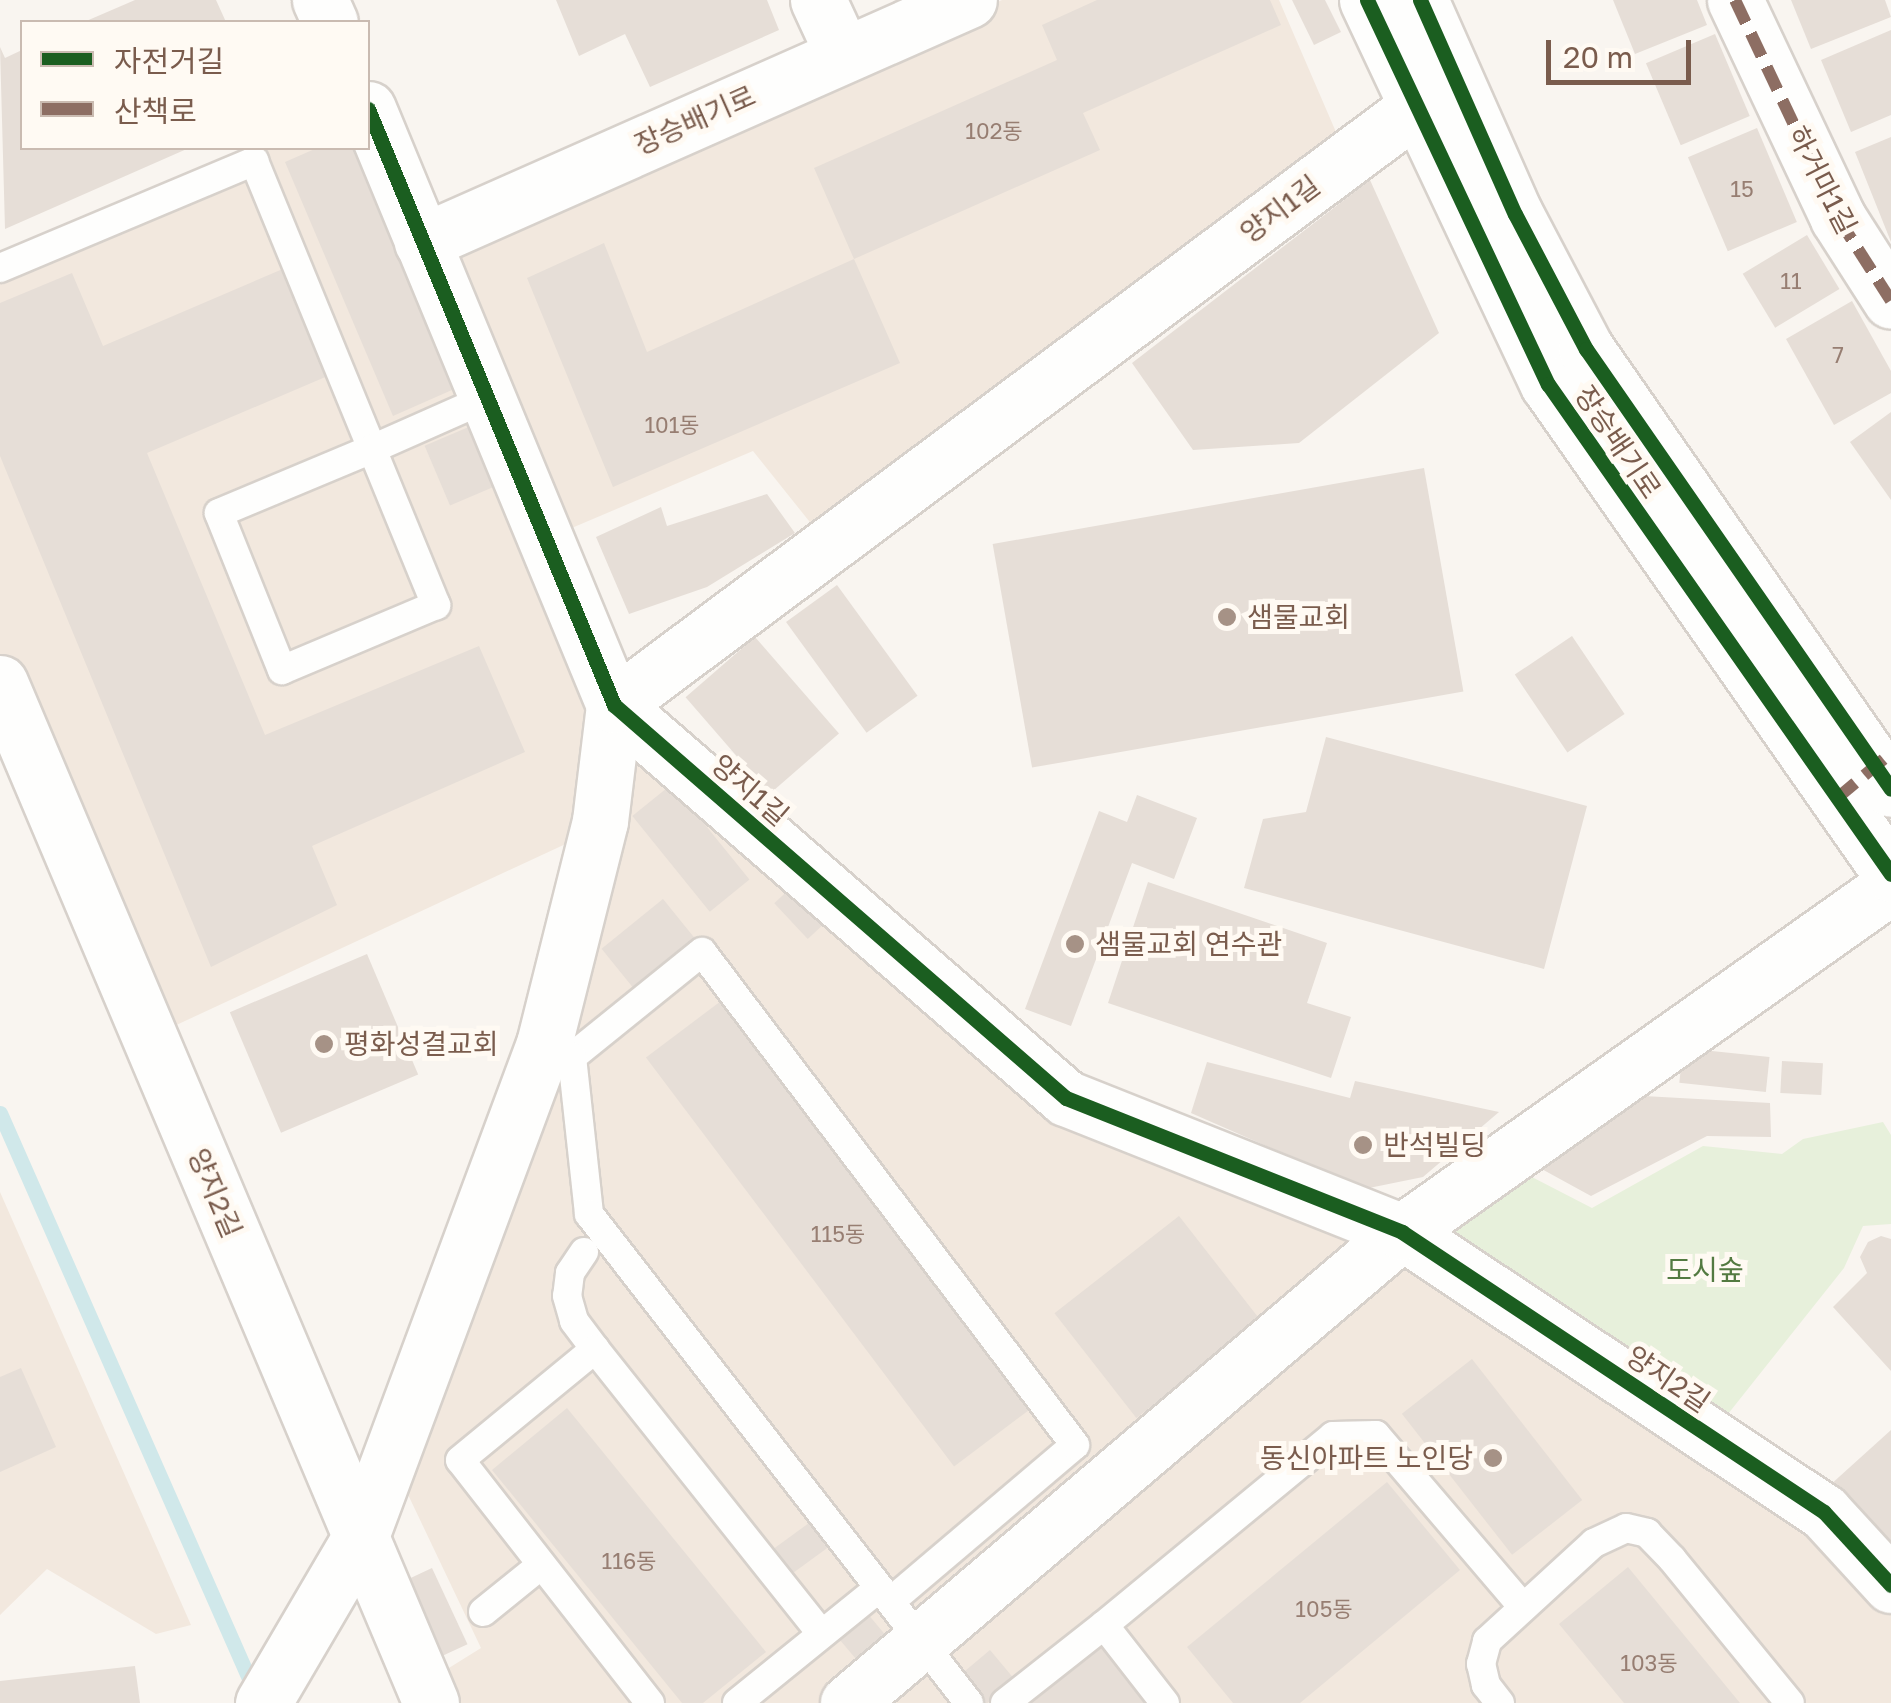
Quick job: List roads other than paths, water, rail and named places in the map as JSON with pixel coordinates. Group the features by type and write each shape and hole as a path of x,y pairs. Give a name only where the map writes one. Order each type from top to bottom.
{"street":[{"path":"818,0 843,54"},
{"name":"장승배기로","path":"422,242 969,0"},
{"name":"장승배기로","path":"1368,0 1548,384 1873,778"},
{"name":"장승배기로","path":"1420,0 1516,214 1586,349 1873,778 1891,874"},
{"name":"하거마1길","path":"1736,0 1838,218 1891,301"},
{"name":"양지1길","path":"263,1703 351,1553 544,1044 600,821 614,705 1417,107"},
{"name":"양지1길","path":"370,114 614,705 1066,1098 1402,1232"},
{"name":"양지2길","path":"0,683 351,1553 431,1703"},
{"path":"848,1703 897,1610 1402,1232 1891,886"},
{"name":"양지2길","path":"1402,1232 1824,1512 1891,1585"}],"lane":[{"path":"0,268 254,161 372,450 436,604 282,670 219,513 372,450 487,398"},
{"path":"737,1703 822,1634 897,1610 1075,1446 702,952 572,1057 589,1214 897,1610 969,1703"},
{"path":"584,1252 570,1273 567,1296 574,1321 822,1634"},
{"path":"595,1349 460,1460 650,1703"},
{"path":"1005,1703 1333,1436 1376,1435 1523,1607"},
{"path":"1483,1697 1481,1664 1488,1641 1609,1533 1647,1533 1790,1703"},
{"path":"483,1612 540,1566"},
{"path":"1104,1625 1165,1703"}],"waterway":[{"path":"0,1113 254,1690"}],"place":[{"name":"샘물교회","path":"1227,617"},
{"name":"샘물교회 연수관","path":"1075,944"},
{"name":"평화성결교회","path":"324,1044"},
{"name":"반석빌딩","path":"1363,1145"},
{"name":"동신아파트 노인당","path":"1493,1458"}],"park label":[{"name":"도시숲","path":"1705,1270"}]}
